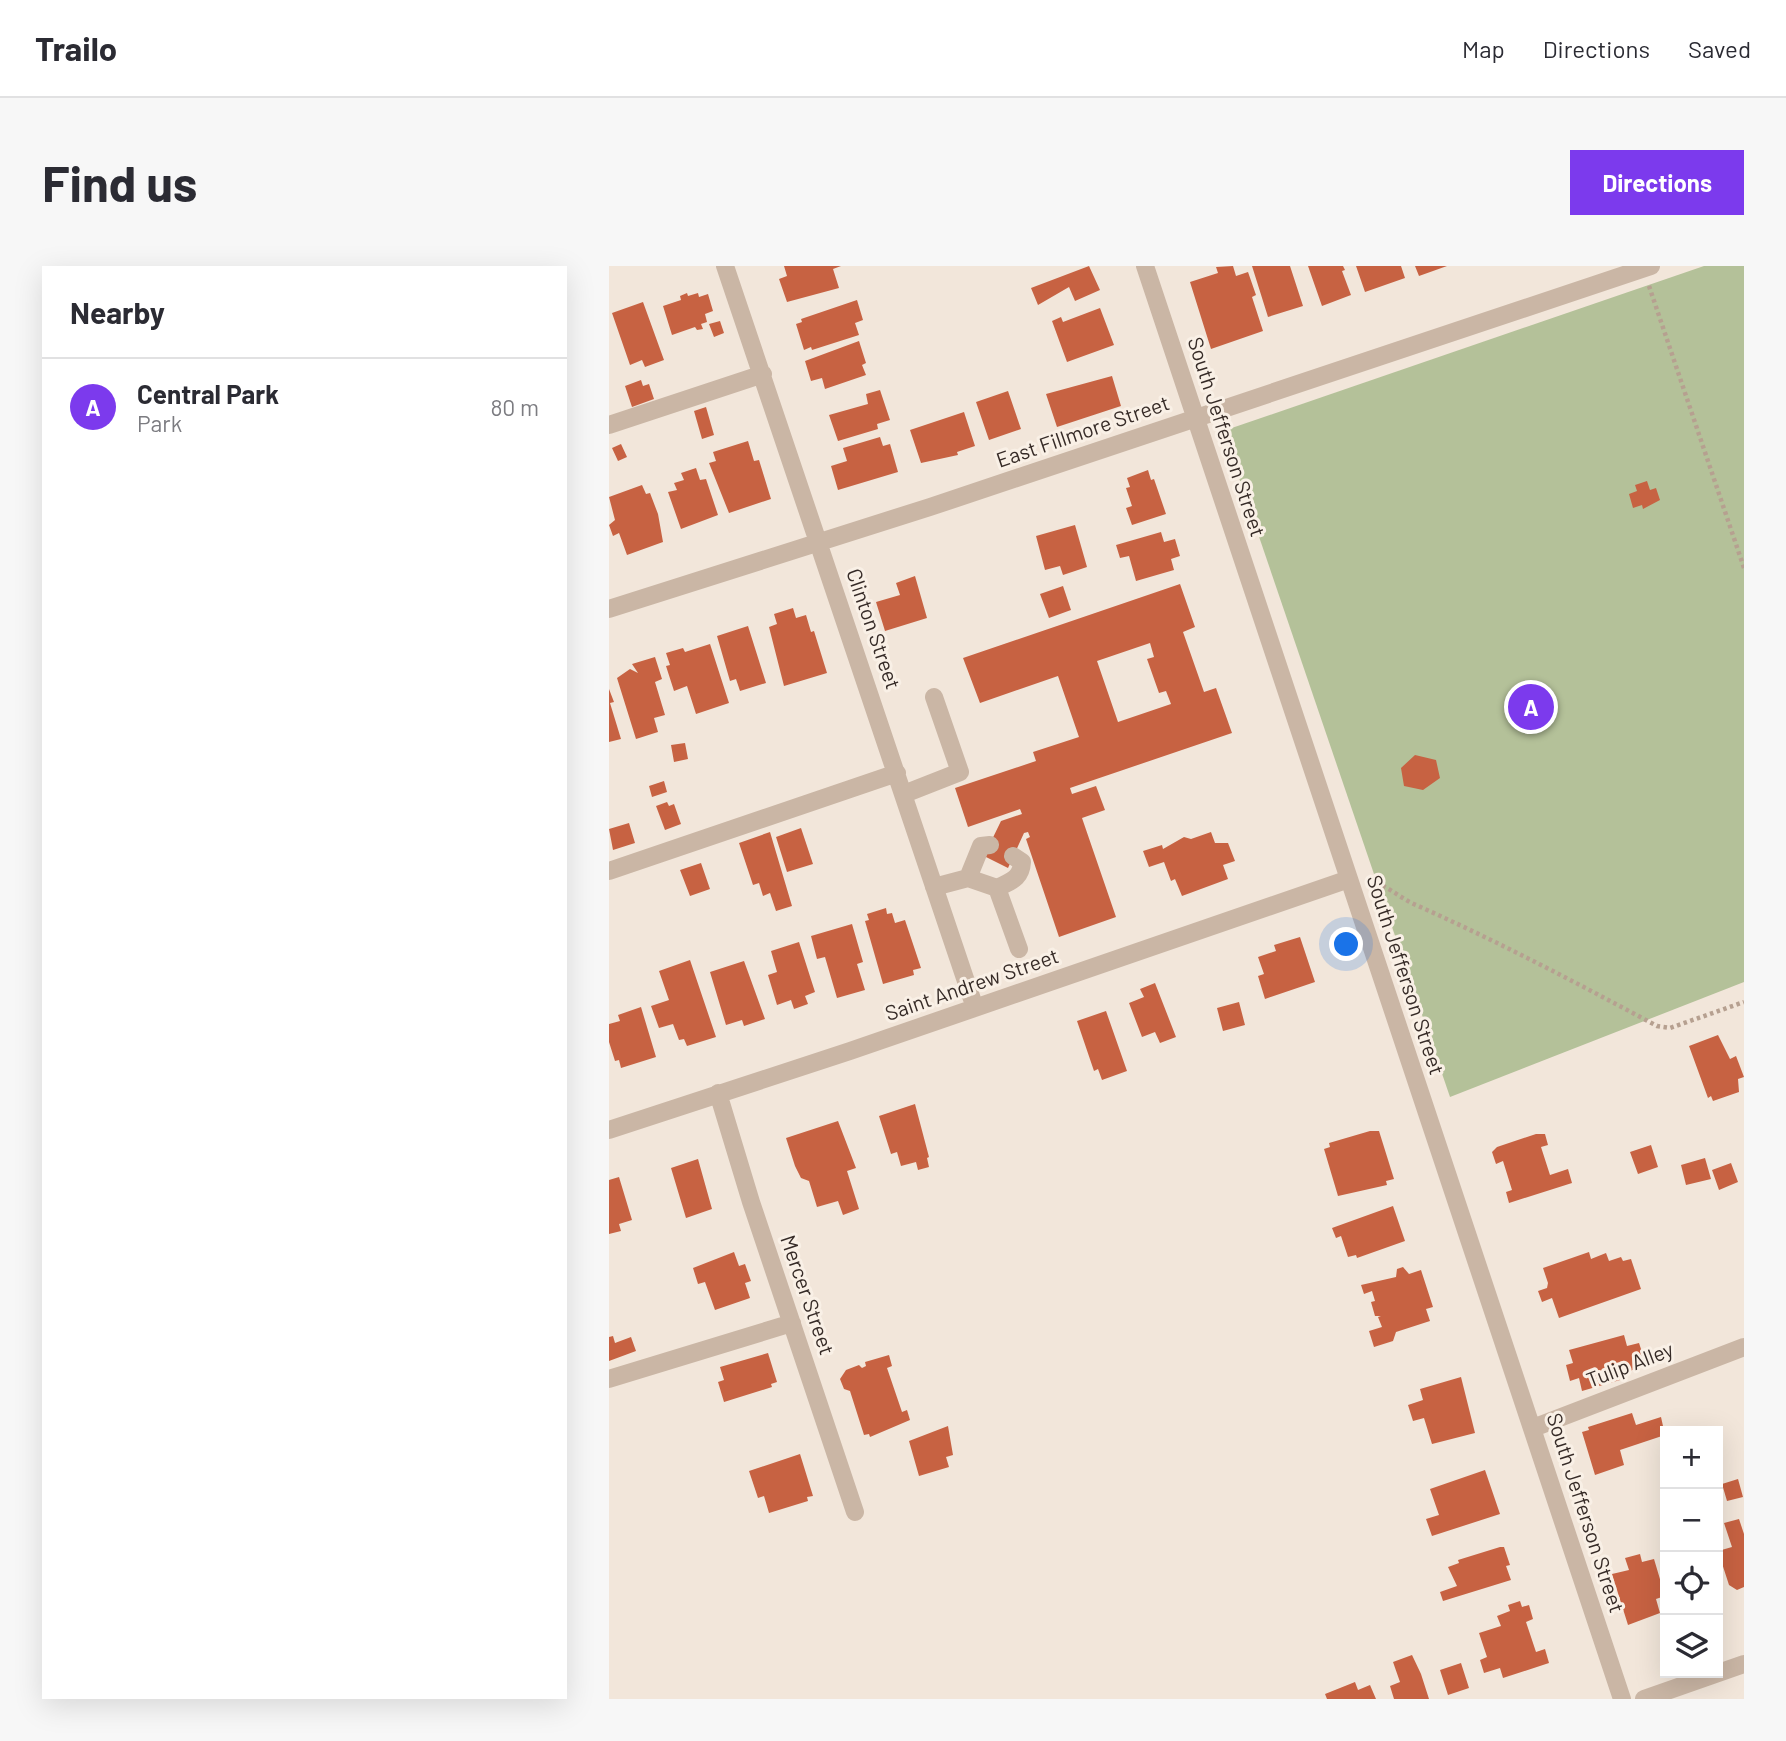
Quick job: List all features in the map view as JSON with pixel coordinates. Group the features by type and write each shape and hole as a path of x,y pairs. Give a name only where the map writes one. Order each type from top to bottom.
{"street":[{"name":"Clinton Street","path":"725,266 975,1008"},
{"name":"South Jefferson Street","path":"1145,266 1622,1699"},
{"name":"East Fillmore Street","path":"609,609 820,542 1647,267"},
{"path":"609,425 762,374"},
{"path":"904,794 960,772 934,697"},
{"path":"609,871 897,773"},
{"path":"968,878 976,852 981,846 990,845"},
{"path":"934,887 968,878 997,888 1022,872 1022,862 1013,856"},
{"name":"Saint Andrew Street","path":"609,1130 1349,879"},
{"path":"997,888 1019,949"},
{"name":"Mercer Street","path":"718,1093 855,1512"},
{"path":"609,1379 792,1323"},
{"name":"Tulip Alley","path":"1533,1428 1744,1347"},
{"path":"1644,1699 1744,1664"}],"path":[{"path":"1647,267 1744,568"},
{"path":"1349,879 1383,883 1400,898 1512,948 1657,1026 1670,1028 1744,1002"}],"green space":[{"path":"1704,266 1744,266 1744,982 1450,1097 1223,431"}],"building":[{"path":"784,266 841,266 833,269 839,288 787,302 779,279 787,276"},
{"path":"1089,266 1100,290 1075,301 1069,287 1038,305 1031,288"},
{"path":"1233,266 1236,276 1248,272 1256,295 1252,297 1263,331 1211,349 1190,282 1218,273 1216,267"},
{"path":"1252,266 1290,266 1303,306 1268,317"},
{"path":"1308,266 1343,266 1345,270 1342,271 1351,295 1322,306"},
{"path":"1356,266 1401,266 1405,278 1365,292"},
{"path":"1415,266 1447,266 1419,276"},
{"path":"687,293 688,296 698,293 699,297 708,294 713,311 705,314 707,322 701,324 703,329 697,330 695,327 672,335 663,306 681,300 680,296"},
{"path":"857,300 863,320 855,323 859,335 812,350 811,347 804,350 796,324 802,322 801,319"},
{"path":"643,302 664,360 645,367 642,360 630,365 612,313"},
{"path":"1100,308 1114,345 1067,362 1052,321 1061,317 1063,322"},
{"path":"720,321 724,333 714,337 709,324"},
{"path":"859,341 866,363 862,365 866,375 825,389 822,378 811,381 805,361"},
{"path":"1112,376 1121,406 1057,427 1046,394"},
{"path":"641,380 643,386 649,384 654,399 632,407 625,386"},
{"path":"880,390 890,420 877,424 878,429 838,441 829,415 868,404 866,394"},
{"path":"1008,391 1021,429 989,440 976,402"},
{"path":"706,407 714,435 702,439 694,411"},
{"path":"964,412 975,446 957,452 958,455 921,463 910,430"},
{"path":"880,437 883,446 890,444 898,472 838,490 831,466 847,461 843,448"},
{"path":"748,441 754,461 759,460 771,499 729,513 709,463 716,461 713,452"},
{"path":"621,444 627,457 618,461 612,448"},
{"path":"696,468 700,480 706,479 718,515 681,529 668,492 677,490 674,483 684,480 681,473"},
{"path":"1148,470 1151,480 1154,479 1166,514 1132,525 1126,508 1132,506 1126,488 1130,487 1127,478"},
{"path":"1647,481 1650,490 1656,488 1660,500 1643,509 1642,505 1633,508 1629,494 1637,491 1635,485"},
{"path":"642,485 646,494 650,493 658,514 663,542 627,555 619,533 613,536 609,525 615,520 609,497"},
{"path":"1075,525 1087,567 1063,575 1060,566 1045,570 1036,536"},
{"path":"1161,532 1164,542 1175,539 1180,556 1171,559 1174,570 1136,581 1129,556 1120,558 1116,545"},
{"path":"915,576 927,618 885,631 876,602 900,595 896,583"},
{"path":"1180,584 1195,627 1183,632 1204,692 1216,688 1232,733 1070,788 1072,794 1096,786 1105,810 1082,818 1116,917 1059,937 1026,839 1030,837 1028,832 1024,833 1008,868 984,856 1001,821 1022,814 1020,809 968,827 955,788 1036,761 1033,752 1079,737 1058,676 980,703 963,658","holes":["1150,643 1154,657 1147,659 1159,693 1166,691 1171,704 1118,722 1097,661"]},
{"path":"1063,586 1071,610 1049,618 1040,594"},
{"path":"793,608 796,618 806,615 827,673 784,686 769,627 777,624 774,614"},
{"path":"748,626 766,683 740,691 736,679 730,681 717,636"},
{"path":"710,644 729,703 696,714 687,686 674,691 666,666 670,665 666,653 683,648 685,652"},
{"path":"655,657 662,679 655,682 665,715 654,718 658,732 636,739 617,678 630,669 638,673 632,664"},
{"path":"609,689 614,702 610,703 621,739 609,742"},
{"path":"685,743 688,759 674,762 671,745"},
{"path":"1415,755 1436,760 1440,778 1423,790 1404,786 1401,768"},
{"path":"664,781 667,792 652,797 649,786"},
{"path":"667,802 669,806 674,804 681,824 665,830 656,806"},
{"path":"629,823 635,843 613,850 609,829"},
{"path":"801,828 813,864 787,872 776,837"},
{"path":"770,832 792,906 776,911 770,893 763,896 759,883 753,885 739,843"},
{"path":"1211,832 1215,843 1228,843 1235,861 1223,865 1228,879 1182,896 1175,879 1171,881 1164,862 1149,867 1143,851 1162,845 1163,849 1184,837 1191,839"},
{"path":"701,863 710,889 690,896 680,870"},
{"path":"886,908 887,914 892,913 895,923 905,920 921,968 913,970 914,975 883,984 865,921 869,920 867,914"},
{"path":"852,924 863,962 857,964 865,990 837,998 825,957 817,959 811,936"},
{"path":"1300,937 1315,982 1265,999 1258,976 1264,974 1258,957 1276,951 1274,945"},
{"path":"799,942 815,992 805,996 808,1004 794,1009 791,1000 777,1005 768,975 777,972 771,951"},
{"path":"690,960 716,1037 687,1046 684,1039 679,1040 673,1024 659,1028 651,1006 669,1000 659,971"},
{"path":"744,961 765,1019 744,1026 742,1020 726,1025 710,972"},
{"path":"1155,983 1176,1037 1160,1043 1155,1032 1142,1037 1129,1003 1144,997 1140,989"},
{"path":"1239,1002 1245,1025 1223,1031 1217,1008"},
{"path":"641,1007 656,1057 621,1068 619,1060 615,1061 609,1042 609,1024 620,1021 618,1015"},
{"path":"1106,1011 1127,1071 1102,1080 1098,1069 1094,1071 1077,1021"},
{"path":"1718,1035 1730,1059 1736,1056 1744,1077 1738,1079 1739,1092 1713,1101 1711,1096 1708,1098 1689,1046"},
{"path":"915,1104 929,1157 929,1167 918,1170 916,1162 901,1166 897,1152 891,1154 879,1116"},
{"path":"838,1121 856,1168 847,1171 859,1209 843,1215 838,1201 817,1207 809,1181 801,1178 786,1138"},
{"path":"1370,1131 1379,1131 1394,1179 1386,1181 1387,1185 1338,1196 1324,1149 1330,1147 1329,1143"},
{"path":"1536,1134 1545,1134 1548,1145 1541,1147 1550,1175 1568,1169 1572,1183 1509,1203 1506,1192 1512,1190 1503,1161 1496,1164 1492,1152 1497,1147"},
{"path":"1651,1145 1658,1167 1638,1174 1630,1152"},
{"path":"1705,1158 1711,1179 1686,1185 1681,1165"},
{"path":"698,1159 712,1209 686,1218 671,1168"},
{"path":"1731,1163 1738,1182 1719,1190 1712,1170"},
{"path":"619,1177 632,1220 619,1224 621,1231 609,1234 609,1180"},
{"path":"1393,1206 1405,1241 1357,1258 1356,1255 1348,1257 1341,1236 1336,1238 1332,1228"},
{"path":"734,1252 739,1266 745,1264 751,1281 745,1283 750,1298 715,1310 705,1282 698,1284 693,1268"},
{"path":"1589,1252 1591,1259 1606,1253 1609,1261 1621,1257 1623,1261 1631,1259 1641,1289 1559,1318 1552,1298 1542,1302 1538,1291 1547,1288 1543,1268"},
{"path":"1403,1267 1409,1274 1421,1270 1433,1307 1426,1309 1430,1321 1396,1332 1393,1341 1374,1347 1369,1331 1382,1327 1378,1317 1381,1316 1375,1316 1371,1302 1375,1301 1372,1291 1364,1294 1361,1285 1396,1277 1397,1269"},
{"path":"1624,1335 1627,1346 1639,1343 1646,1364 1619,1376 1620,1380 1582,1391 1579,1378 1570,1381 1566,1365 1573,1363 1569,1350"},
{"path":"613,1336 615,1343 631,1337 636,1351 609,1361 609,1337"},
{"path":"768,1353 777,1382 771,1384 772,1387 724,1402 718,1382 724,1380 720,1367"},
{"path":"889,1355 892,1366 887,1368 902,1412 907,1410 910,1420 870,1437 869,1434 864,1435 850,1391 844,1389 840,1379 846,1370 859,1365 862,1368 866,1366 865,1362"},
{"path":"1461,1377 1475,1433 1432,1444 1424,1418 1413,1421 1408,1405 1423,1400 1420,1389"},
{"path":"1632,1413 1636,1425 1661,1417 1663,1426 1660,1426 1660,1437 1620,1450 1624,1465 1595,1475 1582,1432 1589,1430 1588,1427"},
{"path":"948,1426 953,1455 946,1457 949,1467 919,1476 909,1441"},
{"path":"800,1454 813,1496 807,1497 808,1501 769,1513 764,1496 758,1498 749,1471"},
{"path":"1485,1470 1500,1514 1432,1536 1426,1519 1439,1515 1430,1489"},
{"path":"1738,1479 1743,1497 1727,1501 1723,1484"},
{"path":"1739,1519 1744,1534 1744,1587 1737,1590 1729,1585 1723,1566 1723,1550 1732,1547 1724,1523"},
{"path":"1504,1547 1510,1565 1506,1566 1511,1580 1443,1601 1440,1592 1457,1586 1448,1567 1459,1563 1458,1560"},
{"path":"1640,1554 1642,1562 1654,1559 1660,1579 1660,1598 1656,1599 1660,1613 1628,1625 1612,1574 1629,1570 1625,1558"},
{"path":"1520,1601 1522,1607 1529,1605 1533,1619 1526,1622 1536,1652 1545,1649 1549,1663 1503,1678 1500,1668 1484,1673 1480,1660 1487,1657 1479,1633 1501,1626 1497,1616 1510,1611 1508,1605"},
{"path":"1412,1655 1429,1699 1394,1699 1390,1686 1400,1682 1393,1662"},
{"path":"1461,1663 1469,1688 1448,1695 1440,1670"},
{"path":"1355,1682 1358,1690 1370,1685 1376,1699 1327,1699 1325,1694"}],"place":[{"name":"Central Park","path":"1531,707"}]}
